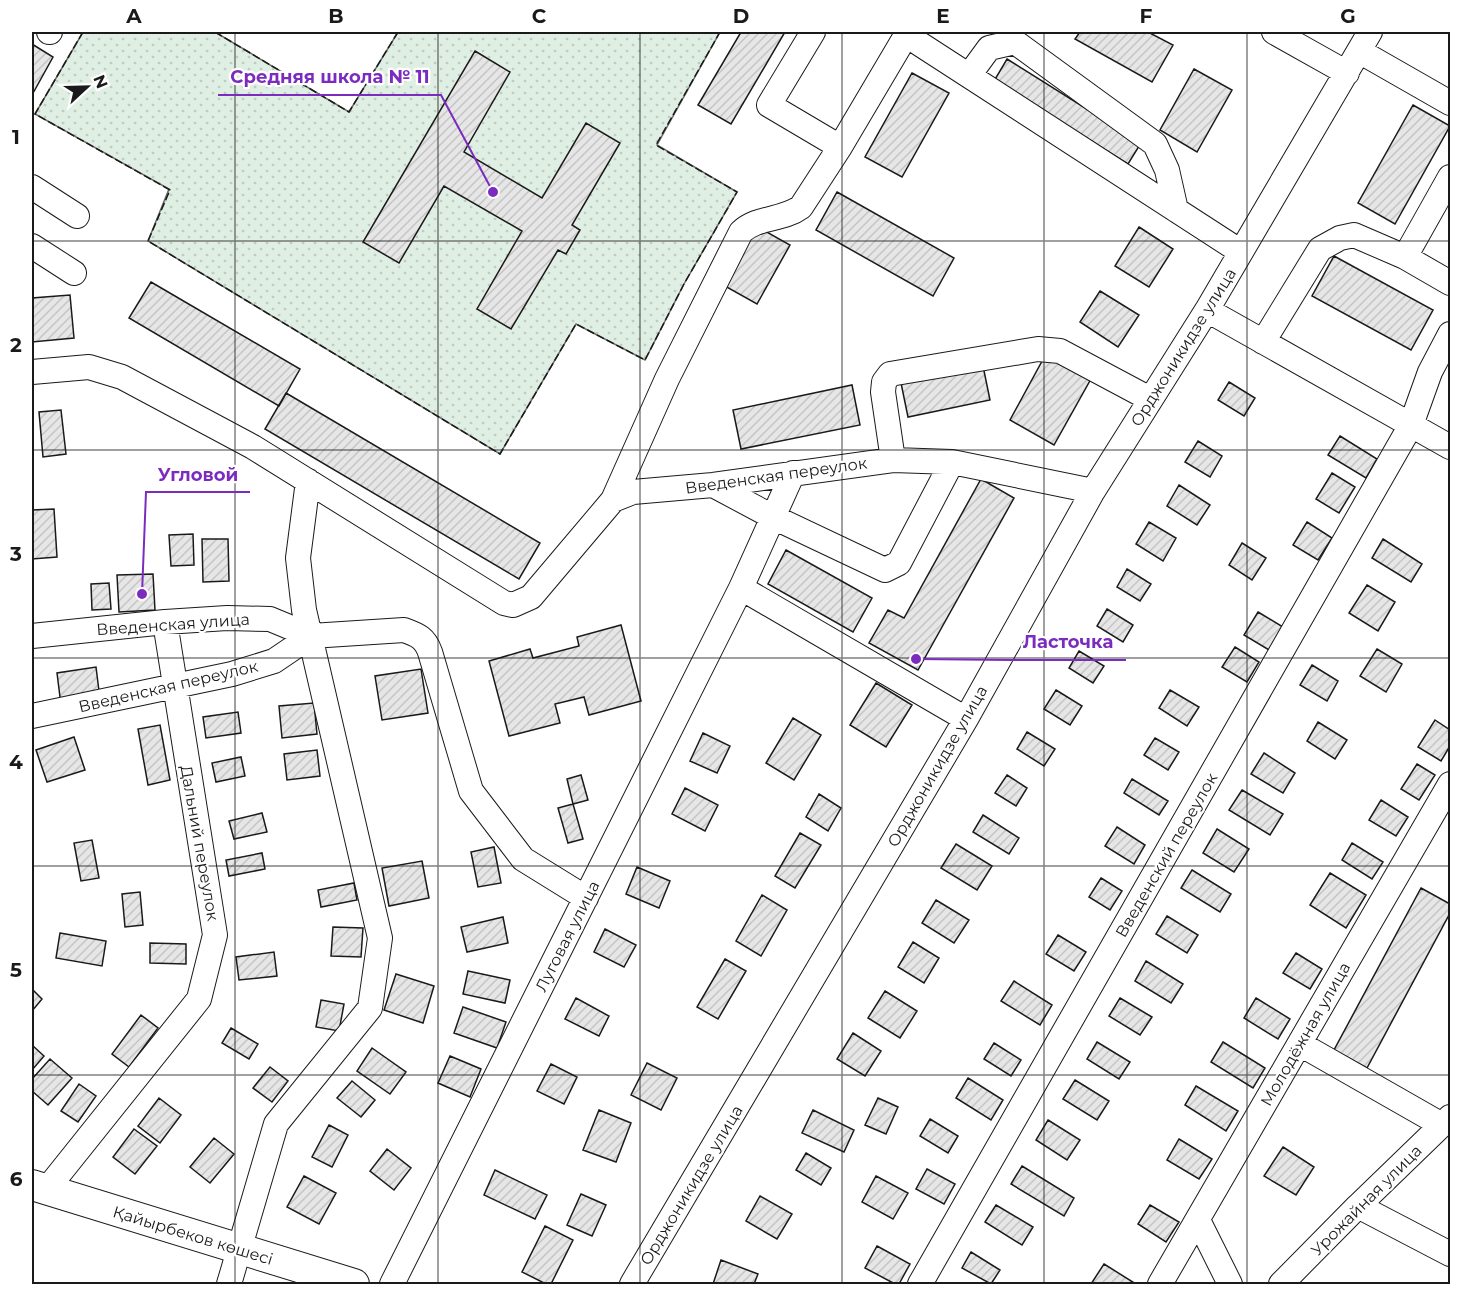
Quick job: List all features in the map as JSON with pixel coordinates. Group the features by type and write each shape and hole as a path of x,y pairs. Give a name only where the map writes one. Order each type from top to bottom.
{"main road":[{"name":"Қайырбеков көшесі","path":"39,1187 354,1284"}],"street":[{"path":"813,32 769,105 840,147"},
{"path":"1274,32 1347,74"},
{"path":"32,372 89,368 122,377 253,447 504,603 513,605 531,597 613,500 667,379 741,232 749,224 792,214 801,207 840,147 907,33 1241,252"},
{"path":"1365,41 1450,103"},
{"name":"Орджоникидзе улица","path":"632,1284 966,719 1094,491 1207,310 1365,41"},
{"path":"970,74 988,48 1015,42 1155,144 1167,170 1176,210"},
{"path":"1405,257 1450,177"},
{"path":"32,187 77,216"},
{"path":"1263,342 1320,249 1340,238 1354,236 1405,257 1450,283"},
{"path":"32,246 74,273"},
{"path":"1207,310 1450,447"},
{"name":"Введенский переулок","path":"920,1284 1411,425 1430,372 1450,334"},
{"path":"893,460 882,392 884,382 890,374 1038,349 1059,351 1150,399"},
{"name":"Введенская переулок","path":"613,500 633,492 714,485 893,460 952,462 1094,491"},
{"path":"714,485 773,517 885,570 899,563 952,462"},
{"name":"Луговая улица","path":"392,1284 741,588 793,474"},
{"path":"229,1284 276,1124 370,1008 380,938 304,610 298,558 308,481"},
{"path":"741,588 966,719"},
{"name":"Введенская улица","path":"32,636 227,618 270,619 311,636"},
{"name":"Дальний переулок","path":"39,1187 199,999 215,935 165,622"},
{"path":"311,636 404,630 419,635 426,642 430,652 471,791 523,859 586,898"},
{"name":"Введенская переулок","path":"32,716 232,674 274,661 311,636"},
{"name":"Молодёжная улица","path":"1160,1284 1450,784"},
{"path":"1415,844 1450,805"},
{"path":"1300,1044 1446,1121"},
{"name":"Урожайная улица","path":"1281,1284 1446,1121"},
{"path":"1358,1206 1450,1254"},
{"path":"1198,1220 1230,1284"}],"green space":[{"path":"83,32 215,32 349,112 398,32 720,32 657,145 737,192 684,284 645,360 576,324 500,454 148,241 169,189 35,114"}],"building":[{"path":"741,32 785,32 731,124 698,105"},
{"path":"1080,32 1148,32 1173,45 1152,82 1075,39"},
{"path":"32,44 53,57 32,95"},
{"path":"475,51 510,72 464,152 542,198 586,123 620,143 572,225 580,230 566,254 558,250 511,329 477,309 522,231 444,186 399,263 363,242"},
{"path":"1007,59 1141,143 1128,164 994,81"},
{"path":"1194,69 1232,90 1197,152 1160,130"},
{"path":"912,73 949,93 902,177 865,157"},
{"path":"1413,105 1450,126 1395,224 1358,203"},
{"path":"837,192 954,258 933,296 816,230"},
{"path":"756,226 790,245 757,304 723,285"},
{"path":"1139,227 1173,249 1149,287 1115,266"},
{"path":"1334,256 1433,310 1411,350 1312,296"},
{"path":"151,282 300,369 279,406 129,318"},
{"path":"1100,291 1139,315 1118,347 1080,322"},
{"path":"70,295 74,338 32,342 32,298"},
{"path":"1047,352 1092,377 1054,445 1010,420"},
{"path":"983,366 990,400 908,417 901,383"},
{"path":"1229,382 1255,398 1244,416 1218,400"},
{"path":"852,385 860,425 741,449 733,410"},
{"path":"286,393 540,543 519,579 265,429"},
{"path":"61,410 66,454 43,457 39,412"},
{"path":"1340,436 1377,459 1366,478 1328,455"},
{"path":"1198,441 1222,456 1210,477 1185,462"},
{"path":"1332,473 1355,487 1339,513 1316,499"},
{"path":"981,479 1014,498 918,670 869,643 888,610 904,618"},
{"path":"1179,485 1210,505 1197,525 1167,506"},
{"path":"54,509 57,557 32,559 32,510"},
{"path":"1149,522 1176,538 1163,561 1136,544"},
{"path":"1307,522 1332,538 1318,560 1293,545"},
{"path":"193,534 194,565 171,566 169,535"},
{"path":"202,539 228,539 229,581 203,582"},
{"path":"1383,539 1422,564 1411,582 1372,558"},
{"path":"1242,543 1266,558 1252,580 1229,565"},
{"path":"786,550 872,598 853,632 768,584"},
{"path":"1127,569 1151,584 1140,601 1117,587"},
{"path":"153,574 155,610 119,612 117,575"},
{"path":"109,583 111,609 92,610 91,584"},
{"path":"1367,585 1395,602 1378,631 1349,613"},
{"path":"1107,609 1133,625 1123,642 1097,626"},
{"path":"1258,612 1283,627 1269,650 1244,635"},
{"path":"621,625 641,701 589,715 584,697 555,704 560,723 509,736 489,661 530,649 533,658 579,646 577,637"},
{"path":"1235,647 1259,662 1247,682 1222,667"},
{"path":"1377,649 1402,664 1386,692 1360,676"},
{"path":"1079,651 1104,666 1093,683 1069,668"},
{"path":"1312,665 1338,681 1327,701 1300,685"},
{"path":"96,667 100,699 61,705 57,673"},
{"path":"421,669 428,713 382,720 375,676"},
{"path":"876,683 912,705 886,747 850,725"},
{"path":"1056,690 1082,706 1070,725 1044,709"},
{"path":"1170,690 1199,707 1187,726 1159,708"},
{"path":"314,703 317,734 282,738 279,706"},
{"path":"238,712 241,733 206,738 203,717"},
{"path":"793,718 821,735 794,780 766,763"},
{"path":"1435,720 1450,730 1450,746 1441,761 1418,747"},
{"path":"1318,722 1347,740 1335,759 1307,741"},
{"path":"160,725 170,780 148,785 138,729"},
{"path":"1027,732 1055,749 1044,766 1017,749"},
{"path":"703,733 730,746 717,773 690,761"},
{"path":"74,737 85,770 47,782 36,750"},
{"path":"1155,738 1179,752 1168,770 1144,755"},
{"path":"317,750 320,776 287,780 284,754"},
{"path":"1264,753 1295,773 1283,793 1251,774"},
{"path":"241,757 245,776 216,782 212,763"},
{"path":"1417,764 1435,775 1419,800 1401,789"},
{"path":"581,775 588,800 573,804 567,779"},
{"path":"1007,775 1027,788 1016,806 995,793"},
{"path":"1132,779 1168,801 1159,815 1124,793"},
{"path":"685,788 718,805 705,831 672,814"},
{"path":"1242,790 1283,814 1270,835 1229,810"},
{"path":"819,794 841,808 828,831 806,817"},
{"path":"1381,800 1408,817 1396,836 1369,820"},
{"path":"573,804 583,839 568,843 558,808"},
{"path":"262,813 267,832 234,839 229,821"},
{"path":"983,815 1019,838 1009,854 973,832"},
{"path":"1117,827 1145,845 1134,864 1105,846"},
{"path":"1217,829 1249,849 1234,872 1203,853"},
{"path":"800,833 821,845 795,888 775,876"},
{"path":"92,840 99,878 81,881 74,843"},
{"path":"1352,843 1383,862 1372,879 1342,860"},
{"path":"956,844 992,866 977,890 941,868"},
{"path":"494,847 501,883 478,887 471,852"},
{"path":"262,853 265,869 229,876 226,860"},
{"path":"422,861 429,898 389,906 382,868"},
{"path":"637,867 670,881 659,908 626,894"},
{"path":"1192,870 1231,894 1220,912 1181,888"},
{"path":"1330,873 1366,895 1346,928 1310,905"},
{"path":"1101,878 1122,891 1110,910 1089,897"},
{"path":"354,883 357,900 321,907 318,890"},
{"path":"1421,888 1450,904 1450,913 1367,1068 1334,1050"},
{"path":"140,892 143,925 125,927 122,894"},
{"path":"762,895 787,910 761,956 736,941"},
{"path":"936,900 969,920 954,943 922,923"},
{"path":"1167,916 1198,935 1187,953 1156,934"},
{"path":"503,917 508,943 467,952 461,927"},
{"path":"333,927 363,928 361,957 331,956"},
{"path":"605,929 636,945 624,967 594,952"},
{"path":"60,933 106,941 102,966 56,958"},
{"path":"1058,935 1086,952 1074,971 1046,954"},
{"path":"913,942 939,958 924,983 898,967"},
{"path":"150,943 186,944 186,964 150,963"},
{"path":"274,952 277,976 239,980 236,957"},
{"path":"1296,953 1322,969 1310,989 1283,973"},
{"path":"725,959 746,971 718,1019 697,1007"},
{"path":"1146,961 1183,984 1171,1003 1135,981"},
{"path":"468,971 510,980 505,1003 463,994"},
{"path":"396,974 434,986 423,1023 384,1010"},
{"path":"1014,981 1052,1005 1040,1025 1001,1001"},
{"path":"32,989 42,999 32,1011"},
{"path":"885,991 917,1011 900,1038 868,1018"},
{"path":"576,998 609,1016 599,1036 565,1019"},
{"path":"1120,998 1152,1017 1140,1035 1109,1016"},
{"path":"1256,998 1290,1019 1278,1039 1244,1018"},
{"path":"321,1000 344,1004 339,1031 316,1027"},
{"path":"463,1007 506,1022 497,1048 454,1033"},
{"path":"141,1015 158,1028 129,1067 112,1054"},
{"path":"231,1028 258,1044 249,1059 222,1043"},
{"path":"853,1033 881,1051 865,1076 837,1059"},
{"path":"1097,1042 1130,1062 1119,1079 1087,1059"},
{"path":"1223,1042 1265,1068 1253,1088 1211,1062"},
{"path":"994,1043 1021,1060 1011,1076 984,1059"},
{"path":"32,1045 44,1056 32,1070"},
{"path":"372,1048 406,1072 390,1094 357,1071"},
{"path":"450,1056 481,1069 470,1097 438,1083"},
{"path":"50,1059 72,1078 48,1105 32,1091 32,1079"},
{"path":"647,1063 677,1078 661,1110 631,1095"},
{"path":"551,1064 577,1077 564,1104 537,1091"},
{"path":"270,1067 288,1081 272,1102 253,1088"},
{"path":"968,1078 1003,1100 991,1120 956,1098"},
{"path":"1075,1080 1109,1101 1097,1120 1063,1099"},
{"path":"352,1081 375,1100 361,1117 337,1098"},
{"path":"79,1084 96,1096 78,1122 61,1111"},
{"path":"1196,1086 1238,1111 1226,1131 1185,1105"},
{"path":"159,1098 181,1115 160,1143 138,1126"},
{"path":"878,1098 898,1107 886,1134 865,1125"},
{"path":"599,1110 631,1123 616,1162 583,1150"},
{"path":"813,1110 854,1130 844,1152 802,1133"},
{"path":"930,1119 958,1136 948,1153 920,1136"},
{"path":"1048,1120 1080,1140 1067,1160 1036,1140"},
{"path":"329,1125 348,1135 332,1167 312,1157"},
{"path":"134,1129 157,1146 135,1174 113,1157"},
{"path":"214,1138 234,1154 210,1183 190,1167"},
{"path":"1179,1139 1212,1159 1199,1179 1167,1160"},
{"path":"1283,1147 1314,1167 1296,1195 1264,1176"},
{"path":"387,1149 411,1168 394,1190 370,1171"},
{"path":"806,1153 831,1168 821,1185 796,1170"},
{"path":"1022,1166 1074,1198 1064,1216 1011,1184"},
{"path":"927,1169 955,1184 944,1204 916,1189"},
{"path":"495,1170 547,1195 535,1219 484,1195"},
{"path":"304,1176 336,1193 319,1224 287,1207"},
{"path":"876,1176 908,1193 893,1219 862,1202"},
{"path":"581,1194 606,1205 592,1236 567,1225"},
{"path":"760,1196 792,1214 777,1239 746,1221"},
{"path":"996,1205 1033,1227 1022,1245 985,1222"},
{"path":"1150,1205 1179,1222 1166,1242 1138,1224"},
{"path":"545,1226 573,1240 551,1284 546,1284 522,1272"},
{"path":"877,1246 910,1264 899,1284 865,1268"},
{"path":"971,1252 1000,1270 991,1284 962,1268"},
{"path":"721,1260 758,1274 754,1284 713,1284"},
{"path":"1104,1264 1136,1284 1091,1284"}],"fence":[{"path":"83,32 35,114 170,190 148,241 500,454 576,324 645,360 684,284 737,192 656,145 720,32"},
{"path":"215,32 349,112 398,32"}],"place":[{"name":"Средняя школа № 11","path":"493,192"},
{"name":"Угловой","path":"142,594"},
{"name":"Ласточка","path":"916,659"}]}
